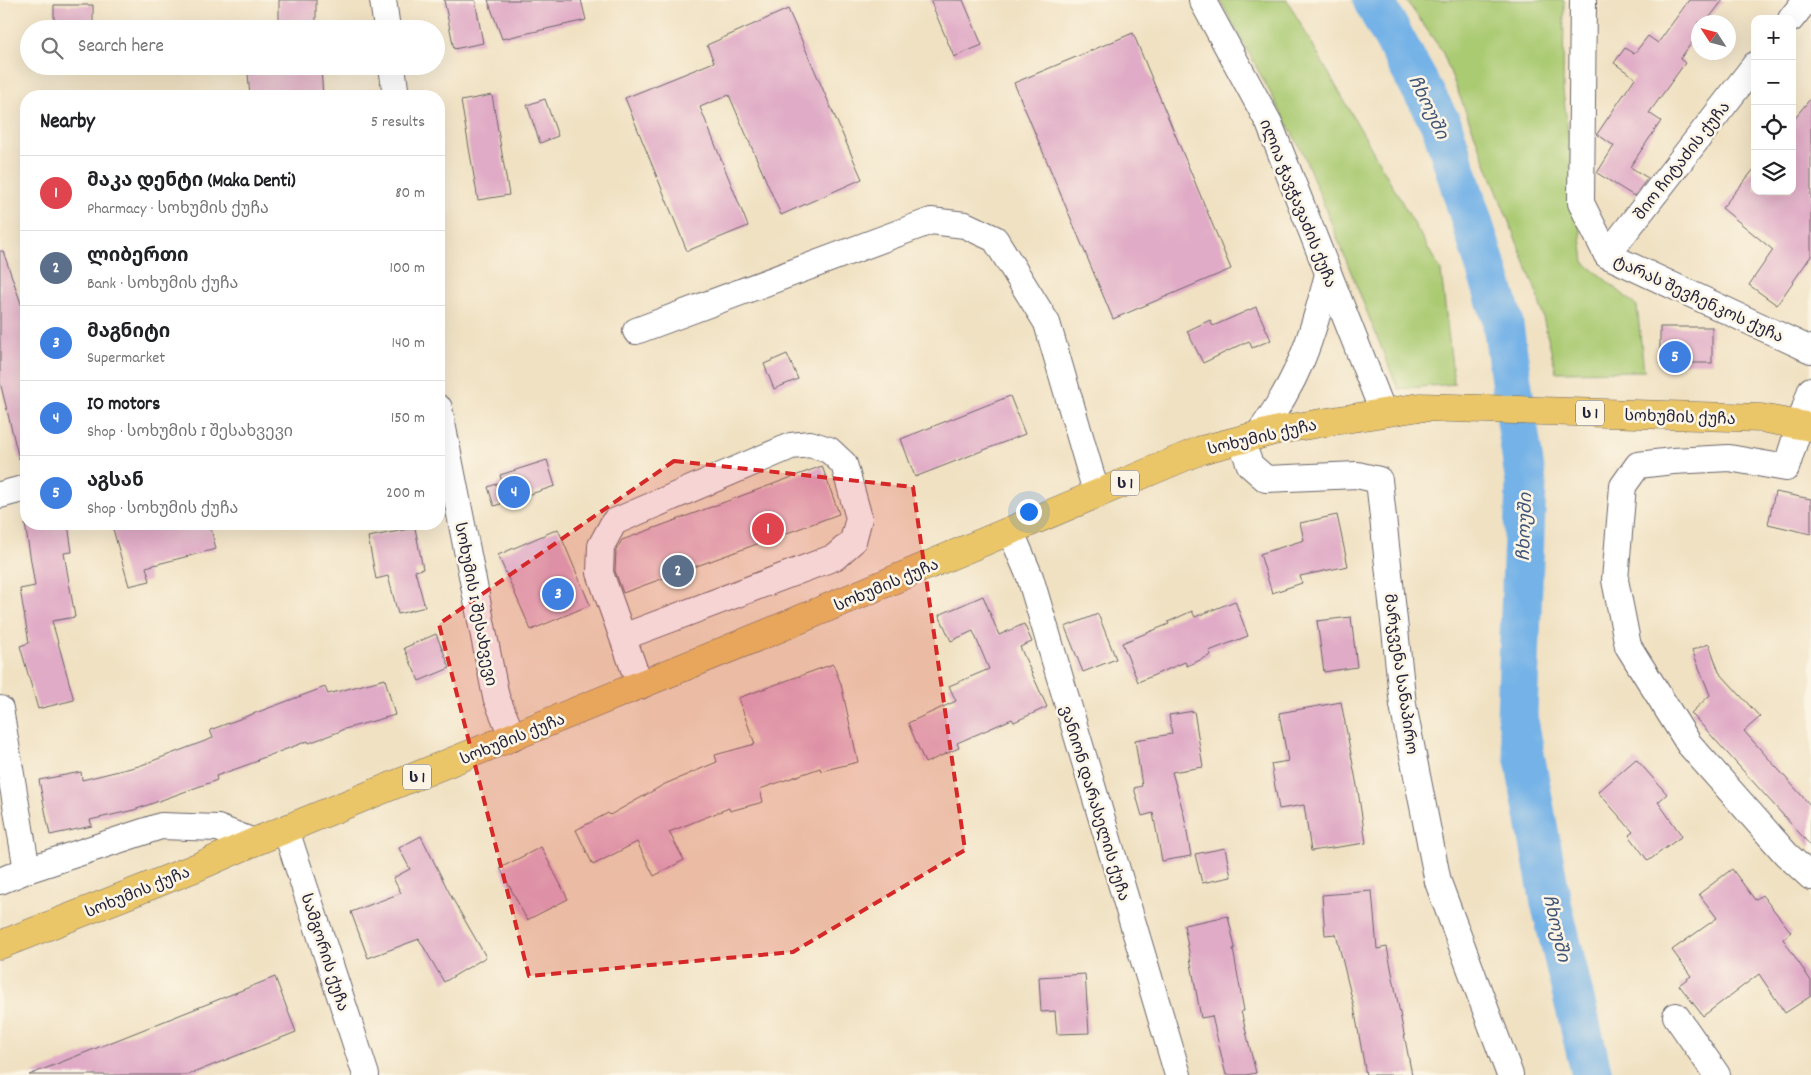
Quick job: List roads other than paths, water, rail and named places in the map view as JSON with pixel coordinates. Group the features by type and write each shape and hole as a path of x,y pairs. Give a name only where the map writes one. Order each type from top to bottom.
{"highway":[{"name":"სოხუმის ქუჩა","path":"0,945 195,868 254,842 640,686 1011,532 1201,450 1249,438 1383,412 1420,407 1761,418 1806,426"}],"street":[{"path":"384,0 386,20"},
{"name":"ილია ჭავჭავაძის ქუჩა","path":"1202,0 1269,123 1383,412"},
{"name":"ტარას შევჩენკოს ქუჩა","path":"1583,0 1582,203 1607,255 1811,350"},
{"path":"1794,15 1806,0"},
{"name":"შიო ჩიტაძის ქუჩა","path":"1607,255 1751,70"},
{"path":"393,75 395,90"},
{"path":"636,330 931,221 965,225 995,240 1047,323 1097,495"},
{"path":"1249,438 1278,408 1296,374 1314,330 1328,274"},
{"path":"1811,390 1806,426 1786,468 1728,458 1638,465 1623,486 1615,580 1628,646 1689,744 1786,854 1811,877"},
{"name":"სოხუმის I შესახვევი","path":"445,438 496,697 513,738"},
{"name":"მარჯვენა სანაპირო","path":"1249,438 1250,465 1266,479 1357,475 1379,480 1403,705 1438,882 1510,1075"},
{"path":"623,637 835,557 853,541 859,518 844,464 829,450 810,444 791,446 614,522 601,546 600,573 640,686"},
{"path":"0,495 20,490"},
{"name":"ვანიონ დარასელის ქუჩა","path":"1011,532 1030,577 1178,1075"},
{"path":"0,709 27,870"},
{"path":"0,881 27,870 161,826 218,828 254,842"},
{"name":"სამგორის ქუჩა","path":"286,830 366,1075"},
{"path":"1676,1016 1717,1075"}],"waterway":[{"name":"ჩხოუში","path":"1373,0 1442,126 1502,318 1526,484 1517,715 1551,903 1592,1075"}],"place":[{"name":"აგსან","path":"1675,357"},
{"name":"IO motors","path":"514,492"},
{"name":"მაკა დენტი (Maka Denti)","path":"768,529"},
{"name":"ლიბერთი","path":"678,571"},
{"name":"მაგნიტი","path":"558,594"}]}
